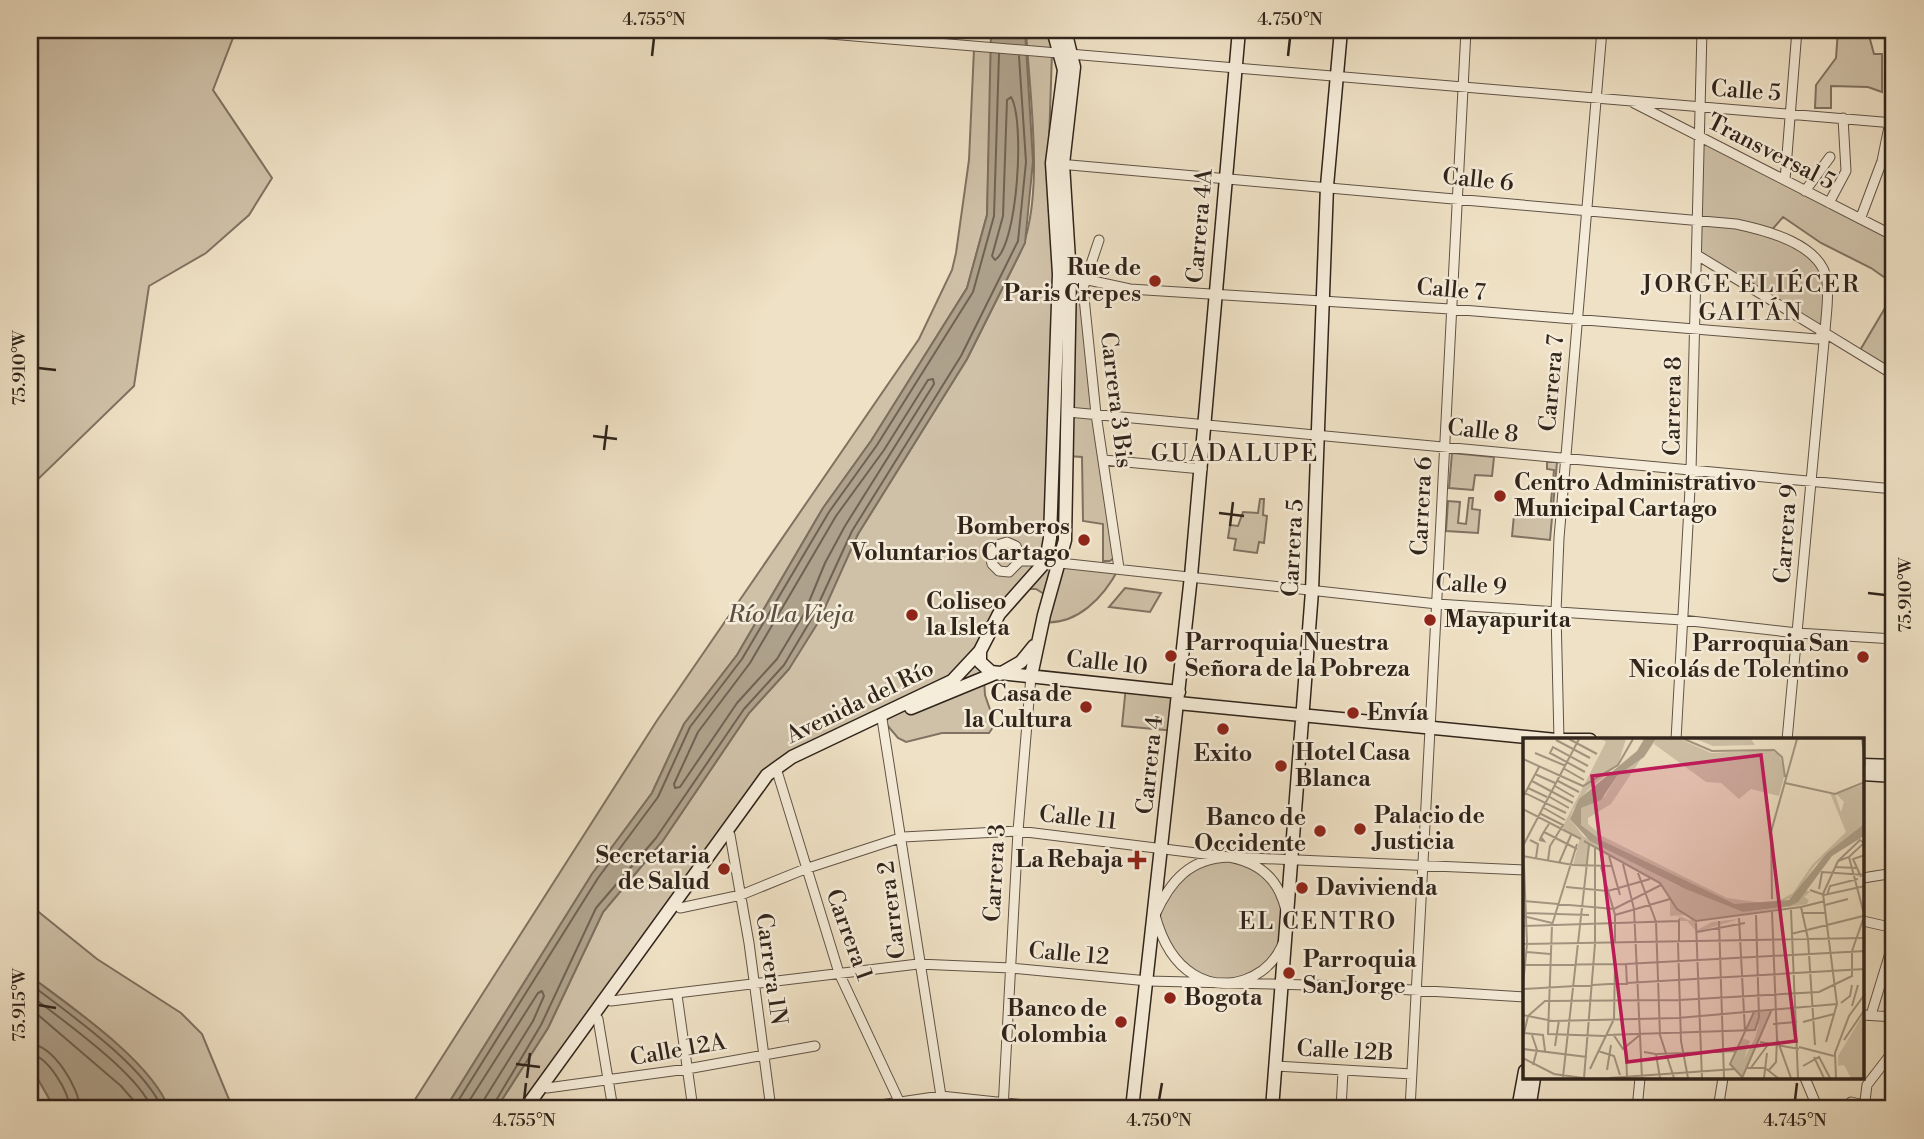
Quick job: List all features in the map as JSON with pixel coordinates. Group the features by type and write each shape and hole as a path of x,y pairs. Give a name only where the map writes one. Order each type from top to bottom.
{"main road":[{"name":"Avenida del Río","path":"532,1107 768,775 790,761 882,719 986,680 1021,662 1033,648 1065,540 1068,412 1057,164 1063,70 1054,30"},
{"name":"Avenida del Río","path":"1061,52 1065,30"},
{"name":"Carrera 4A","path":"1206,426 1239,30"},
{"name":"Carrera 5","path":"1272,1109 1312,591 1327,186 1341,30"},
{"name":"Avenida del Río","path":"532,1107 680,908 769,778 803,751 951,681 980,652 999,614 1024,589 1046,561 1051,538 1064,275"},
{"name":"Carrera 4","path":"1132,1109 1148,981 1206,426"},
{"name":"Calle 9","path":"1046,561 1060,563"},
{"path":"1024,589 1039,590 1044,609"},
{"name":"Avenida del Río","path":"1038,640 1044,609"},
{"name":"Carrera 3","path":"1031,676 1038,640"},
{"path":"980,652 982,666 998,673"},
{"name":"Calle 10","path":"998,673 1303,714 1536,738"},
{"path":"1864,765 1894,766"},
{"path":"1864,774 1894,776"},
{"path":"1518,1109 1523,1080"},
{"path":"1529,1109 1534,1080"}],"street":[{"name":"Calle 5","path":"782,30 1892,122"},
{"name":"Carrera 6","path":"1410,1109 1425,864 1429,728 1445,446 1455,197 1466,30"},
{"name":"Carrera 7","path":"1558,738 1556,612 1566,458 1602,30"},
{"name":"Carrera 8","path":"1676,738 1691,471 1702,30"},
{"path":"1785,180 1797,30"},
{"name":"Transversal 5","path":"1631,102 1894,236"},
{"path":"1829,203 1846,172 1843,118"},
{"path":"1861,217 1882,161 1892,122"},
{"path":"1805,191 1830,158"},
{"path":"1882,161 1894,165"},
{"name":"Calle 6","path":"1057,164 1225,181 1455,197 1588,212 1698,220 1758,229 1789,241 1816,259 1827,280 1825,331"},
{"name":"Carrera 3 Bis","path":"1100,240 1083,288 1096,414 1119,568"},
{"path":"1697,255 1894,375"},
{"name":"Calle 7","path":"1064,275 1130,289 1450,309 1817,340 1825,331"},
{"name":"Carrera 9","path":"1787,738 1825,331"},
{"name":"Calle 8","path":"1068,412 1894,489"},
{"path":"1104,460 1202,469"},
{"name":"Calle 9","path":"1020,559 1046,561"},
{"name":"Calle 9","path":"1060,563 1437,604 1682,620 1797,633 1894,639"},
{"name":"Carrera 3","path":"1003,1106 1018,831 1031,676"},
{"name":"Carrera 2","path":"882,719 903,837 918,964 941,1096"},
{"name":"Carrera 1","path":"777,770 805,869 839,973 899,1105"},
{"name":"Calle 11","path":"680,908 741,895 805,869 903,837 1018,831 1293,861 1523,870"},
{"name":"Carrera 1N","path":"730,835 755,985 771,1109"},
{"path":"1229,856 1252,864 1271,879 1283,900 1287,925 1278,951 1266,967 1240,982 1219,984 1195,976 1175,960 1162,939 1155,915 1169,887 1183,872 1209,859 1229,856"},
{"path":"1864,878 1894,873"},
{"path":"1864,921 1894,929"},
{"path":"1893,941 1867,1015 1894,1017"},
{"name":"Calle 12","path":"611,1000 677,995 918,964 1011,968 1148,981 1418,989 1523,997"},
{"path":"677,995 693,1109"},
{"path":"597,1019 613,1109"},
{"name":"Calle 12A","path":"547,1088 687,1069 815,1046"},
{"path":"1851,1102 1864,1107 1867,1086 1894,1050"},
{"name":"Calle 12B","path":"1276,1066 1412,1074"},
{"path":"1341,1109 1343,1071"},
{"path":"1637,1109 1640,1080"},
{"path":"1718,1109 1723,1080"},
{"path":"1806,1080 1818,1109"},
{"path":"853,1109 899,1105 941,1096 1003,1106 1063,1109"}],"shaded area":[{"path":"30,30 236,30 213,90 272,178 249,215 206,253 149,286 134,386 30,487"},
{"path":"1026,30 1049,30 1052,53 1049,142 1059,274 1047,561 1119,568 1106,589 1088,607 1067,619 1042,622 1031,676 1000,674 1033,648 1044,594 1036,589 1024,589 982,644 985,695 995,724 989,733 942,733 906,742 898,738 882,719 768,775 524,1109 496,1109 548,1028 603,912 662,842 749,713 789,669 858,534 967,359 1019,255 1027,232 1034,176"},
{"path":"1838,30 1868,32 1874,54 1882,54 1882,92 1868,87 1831,86 1831,108 1815,108 1816,85 1836,58"},
{"path":"974,49 992,50 987,215 967,288 871,441 823,508 737,655 684,724 652,793 592,874 445,1109 409,1109 656,722 919,339 952,270 956,253 969,160"},
{"path":"1701,139 1894,236 1894,284 1871,268 1821,243 1783,217 1770,232 1815,260 1825,278 1825,331 1697,255"},
{"path":"1070,276 1087,279 1083,288 1117,555 1110,561 1103,561 1103,524 1083,521 1082,457 1067,456"},
{"path":"1888,303 1894,307 1894,373 1859,352"},
{"path":"1452,453 1494,457 1492,476 1475,475 1473,490 1449,488"},
{"path":"1547,462 1557,462 1550,540 1512,536 1514,515 1525,516 1525,510 1550,512 1554,470 1547,469"},
{"path":"1469,498 1473,498 1472,509 1480,510 1478,533 1446,531 1448,501 1460,502 1458,523 1466,524"},
{"path":"1260,499 1264,499 1263,515 1267,516 1264,543 1259,542 1257,553 1234,550 1236,539 1228,538 1230,525 1238,526 1243,512 1258,513"},
{"path":"1125,588 1161,593 1150,612 1109,607"},
{"path":"1126,686 1179,692 1175,731 1122,726"},
{"path":"1229,857 1271,879 1287,925 1272,960 1230,984 1184,969 1155,915 1183,872"},
{"path":"30,905 97,959 181,1013 202,1034 233,1109 169,1109 160,1091 128,1054 30,976"},
{"path":"30,1065 55,1109 30,1109"}],"water":[{"name":"Río La Vieja","path":"991,30 1025,30 1033,161 1025,243 967,359 858,534 819,621 789,669 749,713 662,842 603,912 548,1028 496,1109 445,1109 592,874 652,793 684,724 737,655 823,508 871,441 967,288 987,215"},
{"path":"30,976 128,1054 160,1091 169,1109 55,1109 30,1065"}],"place":[{"name":"Rue de Paris Crepes","path":"1155,281"},
{"name":"Centro Administrativo Municipal Cartago","path":"1500,496"},
{"name":"Bomberos Voluntarios Cartago","path":"1084,540"},
{"name":"Coliseo la Isleta","path":"912,615"},
{"name":"Mayapurita","path":"1430,620"},
{"name":"Parroquia Nuestra Señora de la Pobreza","path":"1171,656"},
{"name":"Parroquia San Nicolás de Tolentino","path":"1863,657"},
{"name":"Casa de la Cultura","path":"1086,707"},
{"name":"Envía","path":"1353,713"},
{"name":"Exito","path":"1223,729"},
{"name":"Hotel Casa Blanca","path":"1281,766"},
{"name":"Palacio de Justicia","path":"1360,829"},
{"name":"Banco de Occidente","path":"1320,831"},
{"name":"La Rebaja","path":"1137,860"},
{"name":"Secretaria de Salud","path":"724,869"},
{"name":"Davivienda","path":"1302,888"},
{"name":"Parroquia San Jorge","path":"1289,973"},
{"name":"Bogota","path":"1170,998"},
{"name":"Banco de Colombia","path":"1121,1022"}],"district":[{"name":"JORGE ELIÉCER GAITÁN","path":"1751,299"},
{"name":"GUADALUPE","path":"1235,454"},
{"name":"EL CENTRO","path":"1318,922"}]}
